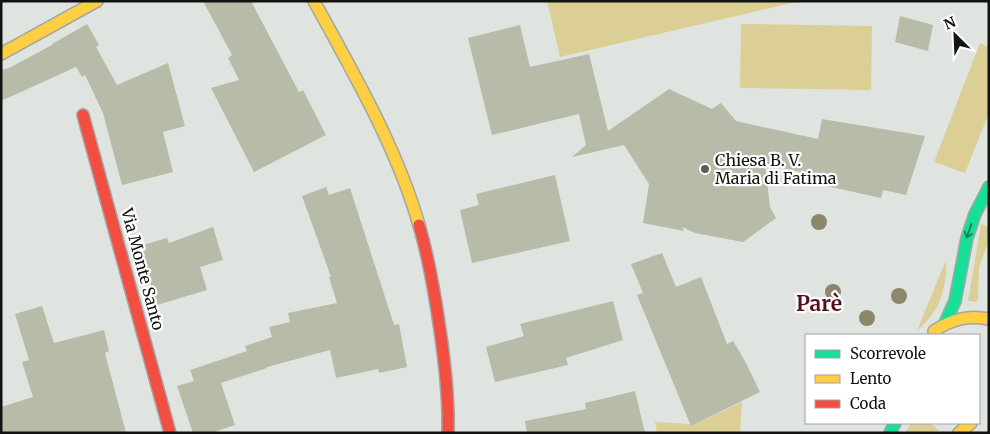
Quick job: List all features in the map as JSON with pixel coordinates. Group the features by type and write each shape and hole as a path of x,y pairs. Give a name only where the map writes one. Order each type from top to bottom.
{"street":[{"path":"1,54 97,1"},
{"path":"314,1 369,104 401,170 422,235 438,317 449,413 448,433"},
{"name":"Via Monte Santo","path":"84,115 170,433"},
{"path":"945,323 955,301 967,238 975,214 989,187"},
{"path":"932,334 945,323 960,318 976,316 989,319"},
{"path":"959,433 972,424"}],"shaded area":[{"path":"547,1 801,1 560,57"},
{"path":"741,24 872,26 871,90 740,88"},
{"path":"980,43 989,48 989,113 965,173 934,162"},
{"path":"981,224 989,227 989,240 979,267 978,299 976,302 968,301"},
{"path":"945,262 946,277 938,304 932,315 917,331"},
{"path":"742,402 740,433 657,433 655,422 690,424 691,426"},
{"path":"910,424 930,424 939,431 905,433"}],"building":[{"path":"203,1 251,1 299,92 303,90 326,135 254,172 211,88 239,80 228,58 232,55"},
{"path":"900,16 933,25 928,51 895,42"},
{"path":"87,24 99,45 96,47 117,85 168,63 185,126 163,132 173,172 122,185 103,113 85,75 82,77 76,67 1,101 1,70 9,68 52,45"},
{"path":"520,25 530,67 589,54 608,131 669,89 712,109 721,103 736,121 818,139 822,119 925,136 906,195 883,190 881,198 822,185 823,177 765,164 770,207 776,218 743,242 695,233 682,227 684,231 643,223 649,184 624,145 572,157 586,145 579,114 492,135 468,38"},
{"path":"555,175 570,241 472,263 460,210 479,205 476,194"},
{"path":"326,187 329,195 350,188 394,325 399,324 407,367 379,373 378,369 336,378 330,350 267,367 221,383 235,425 211,433 193,433 177,386 194,381 190,370 247,351 245,346 272,337 269,327 290,322 288,313 337,303 329,277 331,277 302,196"},
{"path":"213,227 223,260 200,267 207,290 157,305 139,246 167,238 169,243"},
{"path":"662,253 676,287 701,277 727,344 733,341 760,392 691,426 637,295 643,293 631,264"},
{"path":"613,301 623,340 566,358 568,365 495,382 486,347 524,336 520,324"},
{"path":"42,306 54,343 104,330 109,351 105,353 126,433 1,433 1,407 33,397 22,362 29,360 15,314"},
{"path":"635,391 645,433 527,433 525,421 586,409 585,403"}],"traffic: fast":[{"path":"945,323 955,301 967,238 975,214 989,187"},
{"path":"890,433 894,424"}],"traffic: slow":[{"path":"1,54 97,1"},
{"path":"314,1 386,138 419,225"},
{"path":"934,331 960,319 989,319"},
{"path":"959,433 970,424"}],"traffic: jam":[{"path":"83,115 170,433"},
{"path":"419,225 426,251 442,343 447,394 448,433"}],"place":[{"name":"Chiesa B. V. Maria di Fatima","path":"705,169"}],"district":[{"name":"Parè","path":"819,303"}]}
